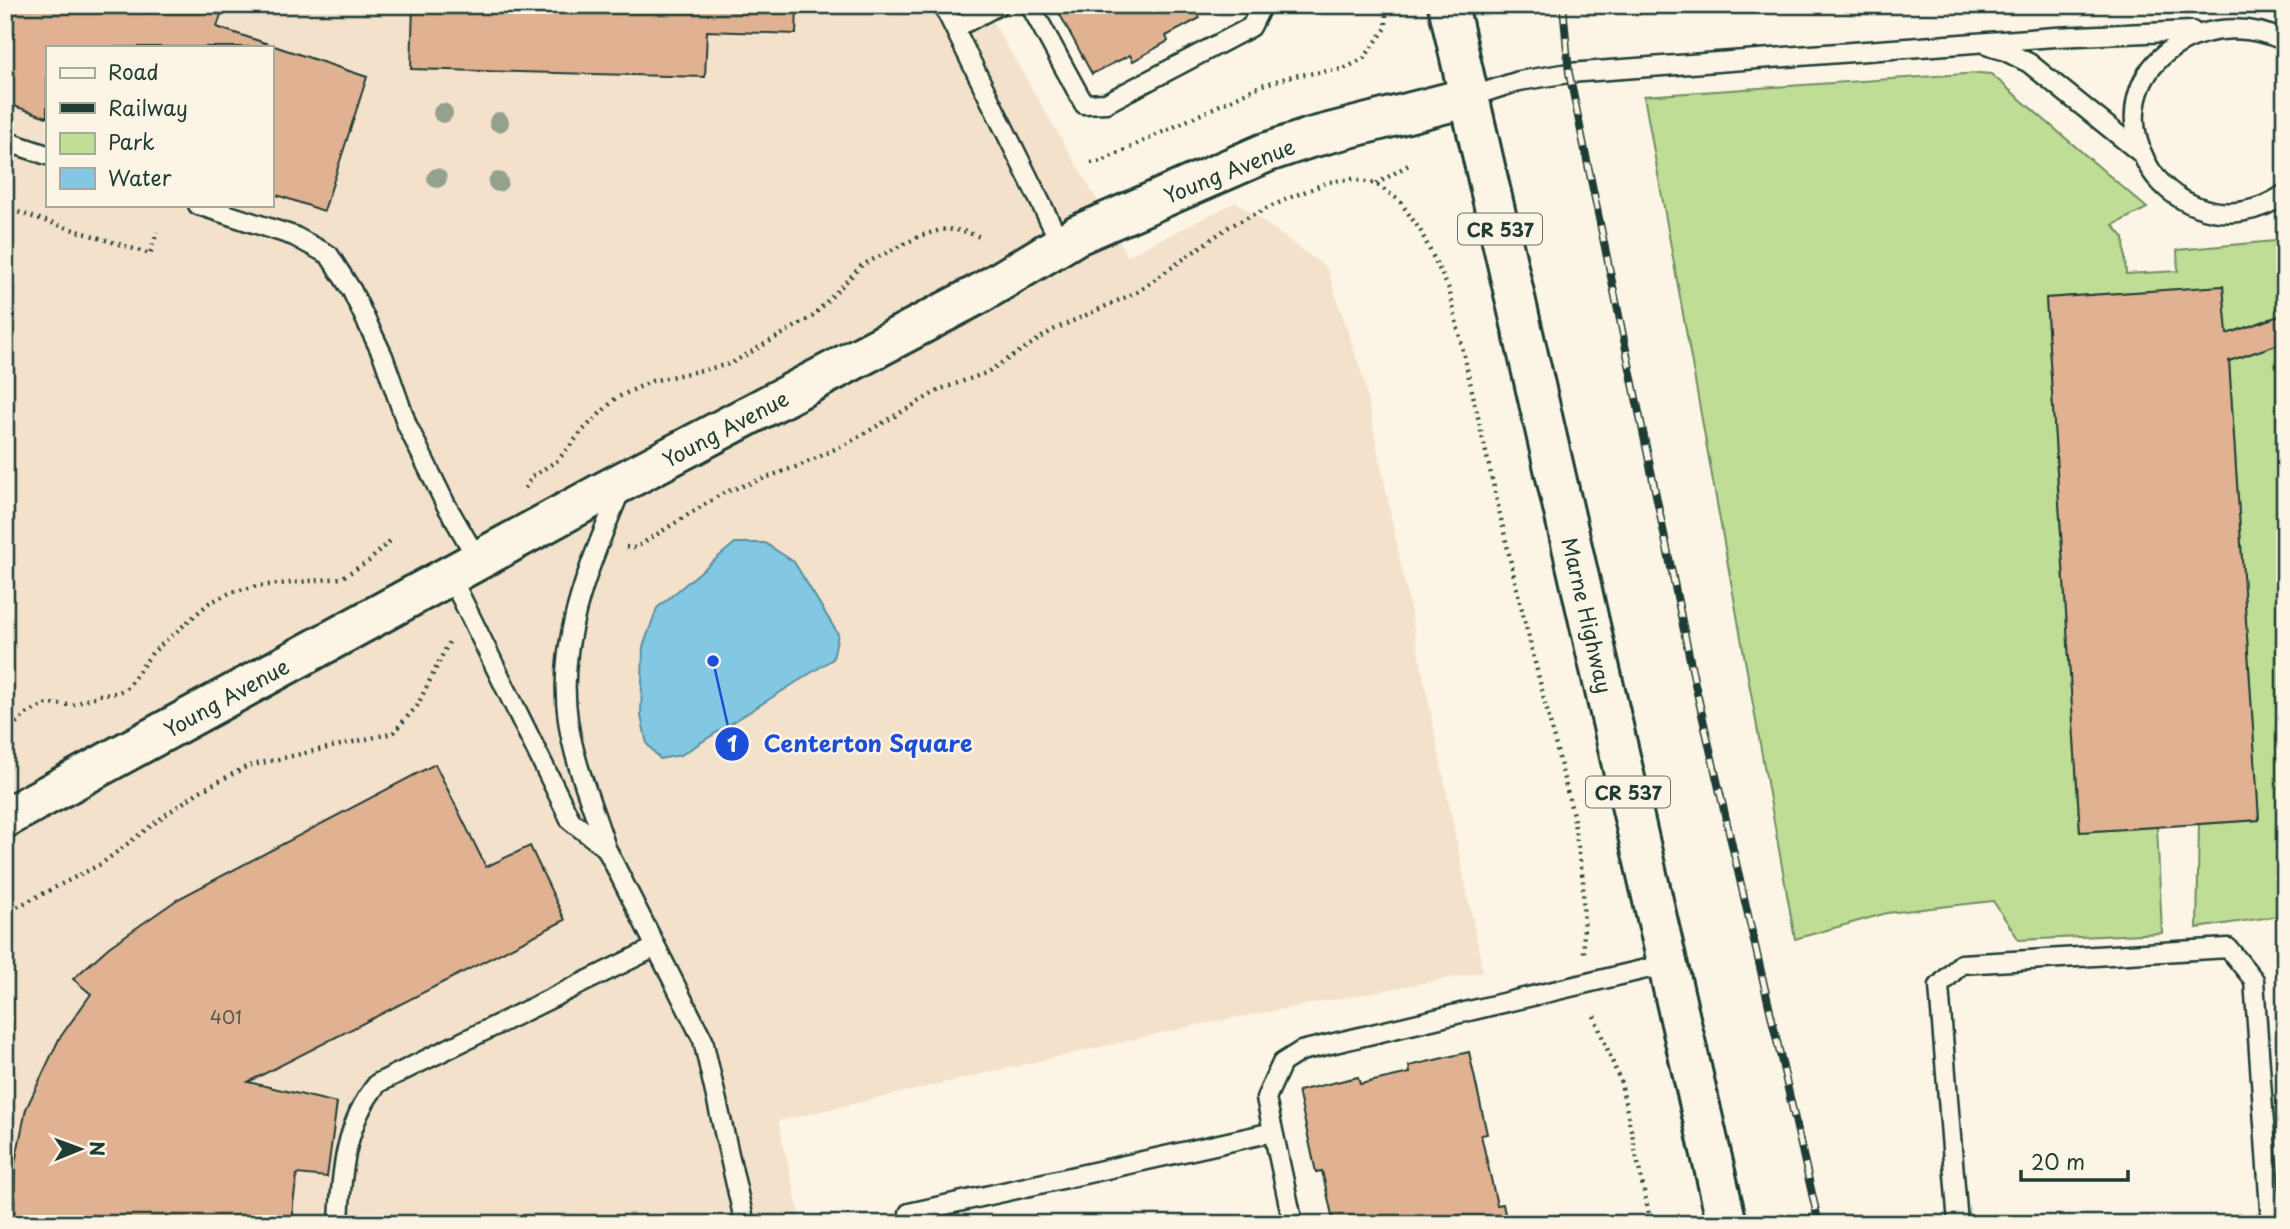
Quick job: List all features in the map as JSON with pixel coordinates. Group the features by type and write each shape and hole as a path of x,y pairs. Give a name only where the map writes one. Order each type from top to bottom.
{"street":[{"name":"Marne Highway","path":"1448,5 1727,1224"},
{"name":"Young Avenue","path":"5,817 624,481 979,294 1108,219 1265,153 1310,138 1470,97"}],"lane":[{"path":"943,5 1061,244"},
{"path":"955,28 999,5"},
{"path":"1030,5 1084,104 1106,103 1251,27 1262,5"},
{"path":"2285,41 2256,27 2220,19 2192,31 2165,49 2150,67 2137,99 2136,127 2143,154 2157,178 2189,204 2230,213 2271,203 2285,194"},
{"path":"1470,97 1519,81 1569,73 2055,37 2192,31"},
{"path":"1979,44 2003,50 2029,63 2143,154"},
{"path":"5,141 46,155"},
{"path":"201,206 294,236 328,255 352,291 383,356 407,425 445,503 464,568 571,821 606,848"},
{"path":"624,481 583,583 568,655 566,694 571,739 606,848 703,1041 745,1224"},
{"path":"339,1224 342,1185 352,1125 367,1096 378,1083 656,947"},
{"path":"1958,1224 1939,986 1961,964 2228,948 2254,980 2271,1224"},
{"path":"1293,1224 1266,1098 1282,1063 1301,1051 1667,964"},
{"path":"911,1224 909,1213 1273,1132"}],"path":[{"path":"1091,163 1102,161 1262,85 1293,76 1344,69 1364,58 1377,42 1386,28 1386,5"},
{"path":"1376,184 1410,164"},
{"path":"626,547 635,548 723,493 801,466 850,442 941,389 986,373 1053,330 1137,292 1230,226 1265,209 1329,182 1352,179 1376,184 1399,200 1413,220 1449,289 1518,594 1573,815 1583,880 1584,956"},
{"path":"5,208 150,254 157,232"},
{"path":"525,488 533,477 558,460 615,398 652,381 730,364 812,317 862,265 922,234 945,229 983,237"},
{"path":"5,732 28,713 47,704 73,705 102,694 126,689 152,653 209,603 232,592 257,586 341,578 369,561 390,541"},
{"path":"5,913 101,864 188,799 248,766 393,733 416,706 450,640"},
{"path":"1594,1016 1620,1083 1651,1224"}],"shaded area":[{"path":"5,5 983,5 1127,256 1236,202 1327,268 1364,381 1483,972 1197,1025 778,1121 802,1224 5,1224"}],"green space":[{"path":"1991,74 2147,208 2113,225 2124,238 2126,274 2178,271 2177,250 2285,240 2285,314 2227,334 2223,286 2046,298 2080,832 2157,827 2162,933 2019,940 1993,901 1887,913 1795,939 1644,96"},
{"path":"2285,342 2285,915 2197,928 2199,824 2259,820 2229,361"}],"water":[{"path":"735,543 765,543 794,562 838,634 833,659 681,755 660,759 647,744 641,716 643,647 657,608"}],"building":[{"path":"5,5 224,5 217,27 367,77 324,211 273,194 273,46 46,46 46,117 5,103"},
{"path":"413,5 797,5 796,34 707,31 705,77 411,69"},
{"path":"1069,5 1194,5 1200,18 1166,36 1168,41 1133,61 1130,55 1092,74 1058,11"},
{"path":"2223,286 2227,334 2285,314 2285,342 2229,361 2259,820 2080,832 2046,298"},
{"path":"435,764 486,867 530,846 565,920 248,1082 337,1103 327,1177 297,1174 293,1224 14,1224 15,1163 26,1109 59,1039 91,994 73,979 109,947 178,899"},
{"path":"1469,1052 1487,1134 1481,1135 1497,1205 1503,1204 1507,1224 1334,1224 1322,1171 1316,1172 1298,1091 1358,1077 1360,1084 1410,1073 1409,1066"}],"railway":[{"path":"1563,5 1569,73 1695,684 1819,1224"}],"place":[{"name":"Centerton Square","path":"713,661"}]}
